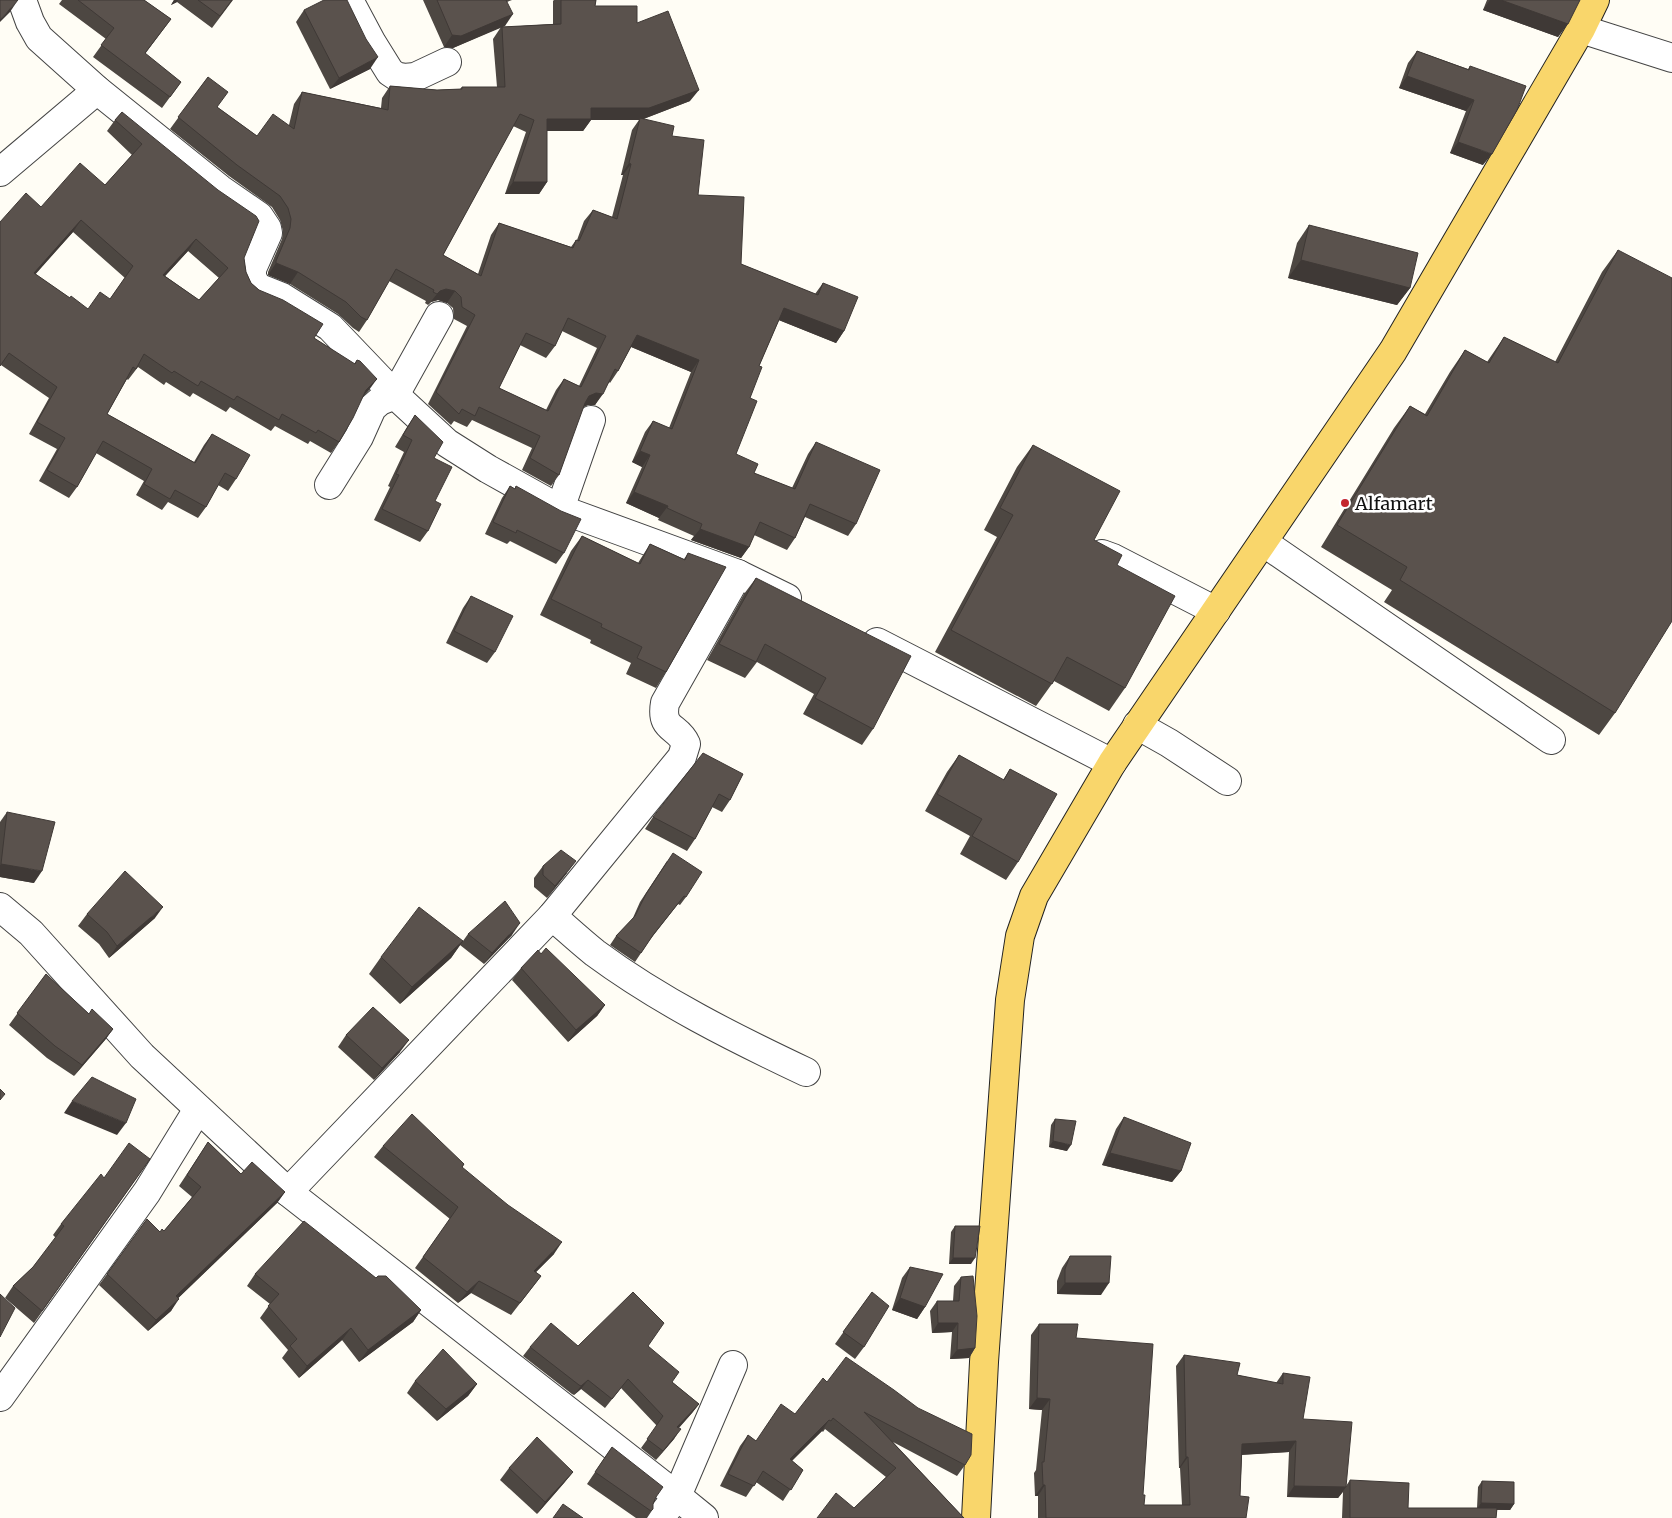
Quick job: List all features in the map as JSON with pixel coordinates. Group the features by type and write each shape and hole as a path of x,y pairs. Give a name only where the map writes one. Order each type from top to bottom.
{"main road":[{"path":"976,1518 984,1362 1010,1009 1020,936 1034,896 1112,763 1137,725 1393,351 1581,29 1595,0"}],"street":[{"path":"22,0 30,22 39,38 97,90 220,189 259,216 268,233 252,268 252,277 258,287 282,296 330,327 395,395 447,443 560,510 738,574 808,608"},
{"path":"349,0 372,43 390,72 396,76 404,78 416,77 447,62"},
{"path":"1581,29 1672,58"},
{"path":"0,172 97,90"},
{"path":"329,485 359,437 372,408 380,401 395,395 439,316"},
{"path":"560,510 591,420"},
{"path":"1263,542 1551,740"},
{"path":"1102,554 1216,611"},
{"path":"288,1192 552,916 682,757 686,744 683,738 666,723 664,713 666,703 738,574"},
{"path":"852,629 1112,763"},
{"path":"1137,725 1169,742 1227,781"},
{"path":"0,908 31,933 142,1056 288,1192 704,1518"},
{"path":"552,916 595,953 670,1002 749,1045 806,1072"},
{"path":"0,1397 147,1192 198,1109"},
{"path":"660,1518 677,1496 733,1365"}],"building":[{"path":"0,0 18,0 0,20"},
{"path":"78,0 144,0 171,19 145,53 181,82 170,97 101,45 114,28"},
{"path":"198,0 232,0 220,16"},
{"path":"324,0 347,0 366,39 378,57 339,78 304,10"},
{"path":"437,0 506,0 513,14 461,36 452,35"},
{"path":"561,0 596,0 595,6 637,6 637,23 668,11 699,90 649,108 591,108 591,119 547,119 547,182 513,182 534,120 520,114 443,255 481,276 499,223 573,248 576,240 579,241 593,210 617,219 640,118 674,126 672,136 704,140 698,195 744,197 741,264 818,295 823,283 858,297 844,331 784,308 759,366 762,367 750,398 757,401 736,454 758,464 754,473 795,489 816,442 880,470 856,524 810,504 795,538 760,522 749,547 700,529 702,524 667,508 668,506 634,492 650,455 640,451 653,421 672,429 699,360 637,335 618,371 615,369 603,394 596,393 589,396 585,403 559,475 530,458 540,436 479,407 475,416 462,409 459,414 436,392 475,315 462,307 461,297 455,291 446,289 437,294 433,292 434,290 396,269 367,320 361,317 346,302 298,272 276,263 290,228 291,219 288,208 280,196 237,165 178,117 208,77 228,92 217,107 257,136 273,114 294,129 302,92 388,110 390,86 437,90 462,89 462,87 505,87 502,27 561,24","holes":["568,318 606,336 581,387 564,379 548,411 499,388 526,333 555,346"]},
{"path":"1501,0 1580,0 1568,24"},
{"path":"1417,51 1469,70 1470,66 1526,86 1517,110 1492,154 1458,142 1474,100 1407,76"},
{"path":"122,112 218,190 256,216 259,221 244,258 246,272 251,283 259,290 283,300 323,324 314,338 355,364 357,360 360,361 377,379 366,390 339,442 318,430 316,433 282,414 279,420 237,396 234,400 201,381 198,386 174,371 172,373 144,354 136,369 133,367 107,414 195,463 212,434 250,455 236,479 225,473 206,507 175,490 170,499 144,484 152,469 103,441 77,487 47,470 65,438 37,422 57,387 9,353 0,366 0,222 26,193 41,207 80,163 105,185 142,144 115,120","holes":["81,220 133,266 110,299 100,292 88,309 34,273","196,239 228,268 199,300 163,275"]},
{"path":"1309,225 1418,253 1410,288 1301,260"},
{"path":"1618,250 1672,278 1672,621 1615,713 1400,580 1407,567 1337,525 1410,406 1427,416 1465,350 1489,363 1504,337 1558,363"},
{"path":"415,415 443,442 434,458 452,467 435,501 441,504 428,531 382,509 399,475 396,474 412,440 403,435"},
{"path":"1033,445 1120,491 1094,540 1122,555 1117,565 1175,596 1125,688 1067,657 1052,684 951,630 1013,515 1000,508"},
{"path":"510,486 515,489 516,486 561,511 581,519 564,553 517,530 516,533 493,522"},
{"path":"582,536 640,564 650,544 685,560 688,553 726,567 666,672 637,658 642,647 601,627 602,624 551,599"},
{"path":"756,578 911,656 873,729 815,698 826,678 765,644 756,662 719,644"},
{"path":"471,596 513,616 495,652 454,631"},
{"path":"703,753 743,774 730,800 719,794 695,839 653,817"},
{"path":"959,755 1004,780 1010,769 1057,794 1018,862 972,836 982,819 937,794"},
{"path":"7,812 55,822 42,871 1,864"},
{"path":"561,850 576,861 555,886 543,875 543,866"},
{"path":"673,853 702,872 686,897 684,896 641,953 616,936 635,916 646,894"},
{"path":"125,871 163,907 117,946 107,932 87,914"},
{"path":"505,901 520,923 492,953 468,934"},
{"path":"419,907 463,941 412,987 381,957"},
{"path":"546,948 605,1005 576,1030 521,968 538,950 541,954"},
{"path":"46,974 89,1014 92,1009 113,1029 82,1065 55,1046 17,1013"},
{"path":"373,1007 409,1040 382,1068 346,1035"},
{"path":"92,1077 136,1099 126,1123 72,1101"},
{"path":"0,1089 5,1094 0,1100"},
{"path":"412,1114 464,1164 462,1167 508,1205 562,1242 534,1271 541,1276 520,1303 479,1281 467,1292 423,1257 458,1207 383,1146"},
{"path":"1124,1117 1191,1143 1181,1171 1110,1153"},
{"path":"1055,1119 1076,1121 1071,1145 1053,1141"},
{"path":"208,1142 241,1174 252,1162 285,1192 176,1296 179,1299 156,1320 107,1274 147,1219 160,1232 162,1229 164,1231 201,1187 187,1175"},
{"path":"129,1143 150,1159 42,1311 13,1286 33,1267 64,1226 61,1224 101,1174 104,1178"},
{"path":"304,1221 376,1278 378,1276 386,1276 421,1310 368,1350 351,1328 307,1366 290,1346 297,1339 268,1306 279,1294 255,1274"},
{"path":"955,1226 980,1226 975,1258 953,1258"},
{"path":"1070,1256 1111,1256 1109,1283 1065,1283 1065,1269"},
{"path":"910,1267 943,1274 925,1307 900,1298"},
{"path":"973,1276 977,1316 975,1348 957,1350 958,1323 938,1323 937,1301 959,1301 961,1277"},
{"path":"633,1292 664,1323 648,1346 679,1372 672,1382 699,1404 677,1427 681,1429 663,1451 647,1439 663,1416 628,1379 612,1399 588,1380 581,1386 579,1385 530,1347 551,1323 578,1346"},
{"path":"872,1292 889,1306 864,1347 843,1332"},
{"path":"0,1294 15,1308 0,1337"},
{"path":"1039,1324 1078,1324 1076,1338 1153,1344 1143,1495 1145,1495 1144,1505 1190,1505 1188,1457 1186,1457 1184,1355 1240,1363 1237,1375 1283,1384 1283,1373 1310,1377 1303,1419 1352,1422 1346,1487 1294,1486 1296,1441 1242,1444 1240,1496 1249,1497 1246,1518 1046,1518 1042,1462 1044,1462 1050,1399 1037,1398"},
{"path":"443,1349 477,1384 446,1409 415,1381"},
{"path":"846,1357 918,1408 972,1434 971,1455 965,1465 864,1412 964,1518 817,1518 836,1493 854,1508 896,1468 833,1418 790,1459 803,1470 791,1490 763,1471 754,1486 728,1474 748,1435 756,1441 781,1404 795,1414 823,1378 827,1382"},
{"path":"537,1437 573,1472 545,1502 509,1468"},
{"path":"612,1447 663,1487 656,1497 651,1511 595,1472"},
{"path":"1350,1480 1409,1483 1408,1508 1497,1508 1496,1518 1350,1518"},
{"path":"1482,1481 1514,1482 1514,1504 1481,1503"},
{"path":"563,1504 583,1518 553,1518"}],"place":[{"name":"Alfamart","path":"1345,503"}]}
